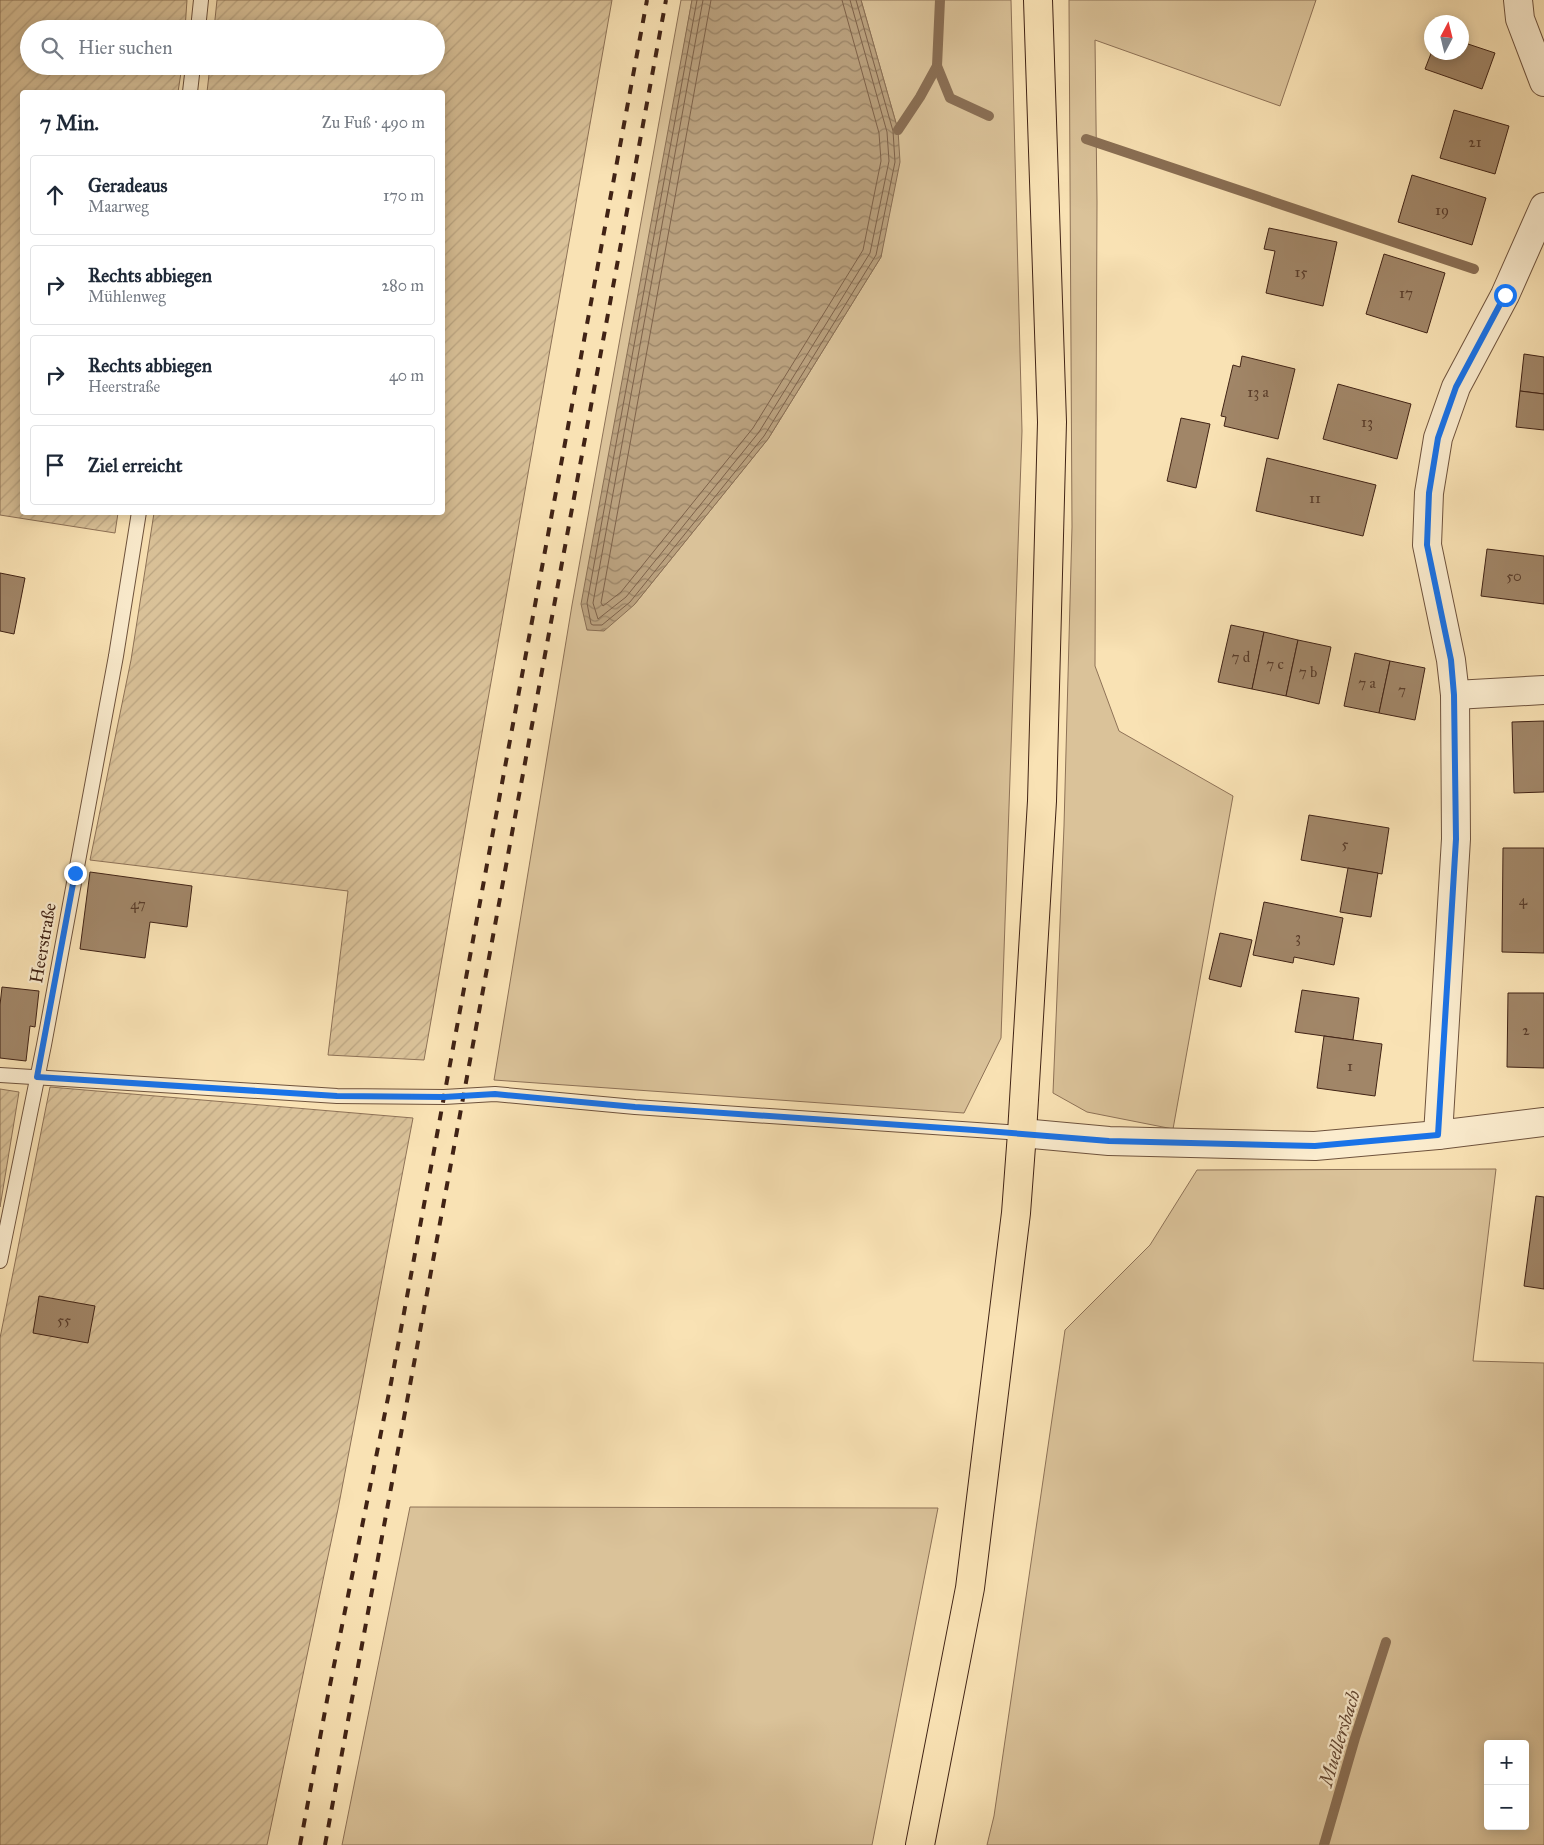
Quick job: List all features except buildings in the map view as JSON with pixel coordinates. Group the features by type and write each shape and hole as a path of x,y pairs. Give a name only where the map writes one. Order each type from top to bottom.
{"main road":[{"path":"920,1845 970,1588 1016,1213 1022,1133 1042,801 1052,422 1038,0"}],"street":[{"path":"1518,0 1520,19 1544,82"},
{"path":"1438,1135 1456,839 1454,695 1451,660 1427,545 1429,493 1438,438 1456,387 1505,295 1544,207"},
{"path":"1454,695 1544,690"},
{"path":"1022,1133 1109,1141 1315,1146 1438,1135 1544,1122"}],"lane":[{"path":"199,20 201,0"},
{"path":"190,90 192,75"},
{"name":"Heerstraße","path":"0,1261 37,1077 116,656 139,515"},
{"path":"0,1075 337,1096 458,1096 495,1094 635,1107 1022,1133"}],"shaded area":[{"path":"0,0 187,0 186,20 20,20 20,75 181,75 178,90 20,90 20,515 118,515 115,533 0,515"},
{"path":"217,0 612,0 424,1060 328,1055 348,891 90,860 131,660 154,515 445,515 445,90 207,90 209,75 445,75 445,20 215,20"},
{"path":"681,0 692,0 677,86 634,605 768,439 881,257 898,130 861,0 1011,0 1022,431 1001,1038 964,1113 494,1080 572,605"},
{"path":"1069,0 1316,0 1280,106 1095,40 1097,202 1095,666 1119,731 1233,796 1173,1129 1087,1112 1053,1093 1064,826 1072,527"},
{"path":"50,1087 413,1118 338,1509 267,1845 0,1845 0,1338"},
{"path":"0,1089 19,1092 0,1207"},
{"path":"1496,1169 1473,1361 1544,1363 1544,1845 987,1845 994,1816 1065,1330 1150,1245 1197,1170"},
{"path":"410,1507 938,1508 872,1845 342,1845"}],"water":[{"path":"692,0 861,0 898,130 900,162 881,257 768,439 634,605 604,631 587,630 581,604"}],"waterway":[{"path":"898,130 920,97 937,66 940,0"},
{"path":"937,66 950,98 989,116"},
{"path":"1086,139 1474,269"},
{"name":"Muellersbach","path":"1324,1845 1355,1738 1386,1642"}],"railway":[{"path":"300,1845 328,1695 391,1383 647,0"},
{"path":"325,1845 666,0"}],"route":[{"path":"75,873 37,1077 337,1096 444,1097 495,1094 635,1107 1109,1141 1315,1146 1438,1135 1456,839 1454,695 1451,660 1427,545 1429,493 1438,438 1456,387 1505,295"}]}
